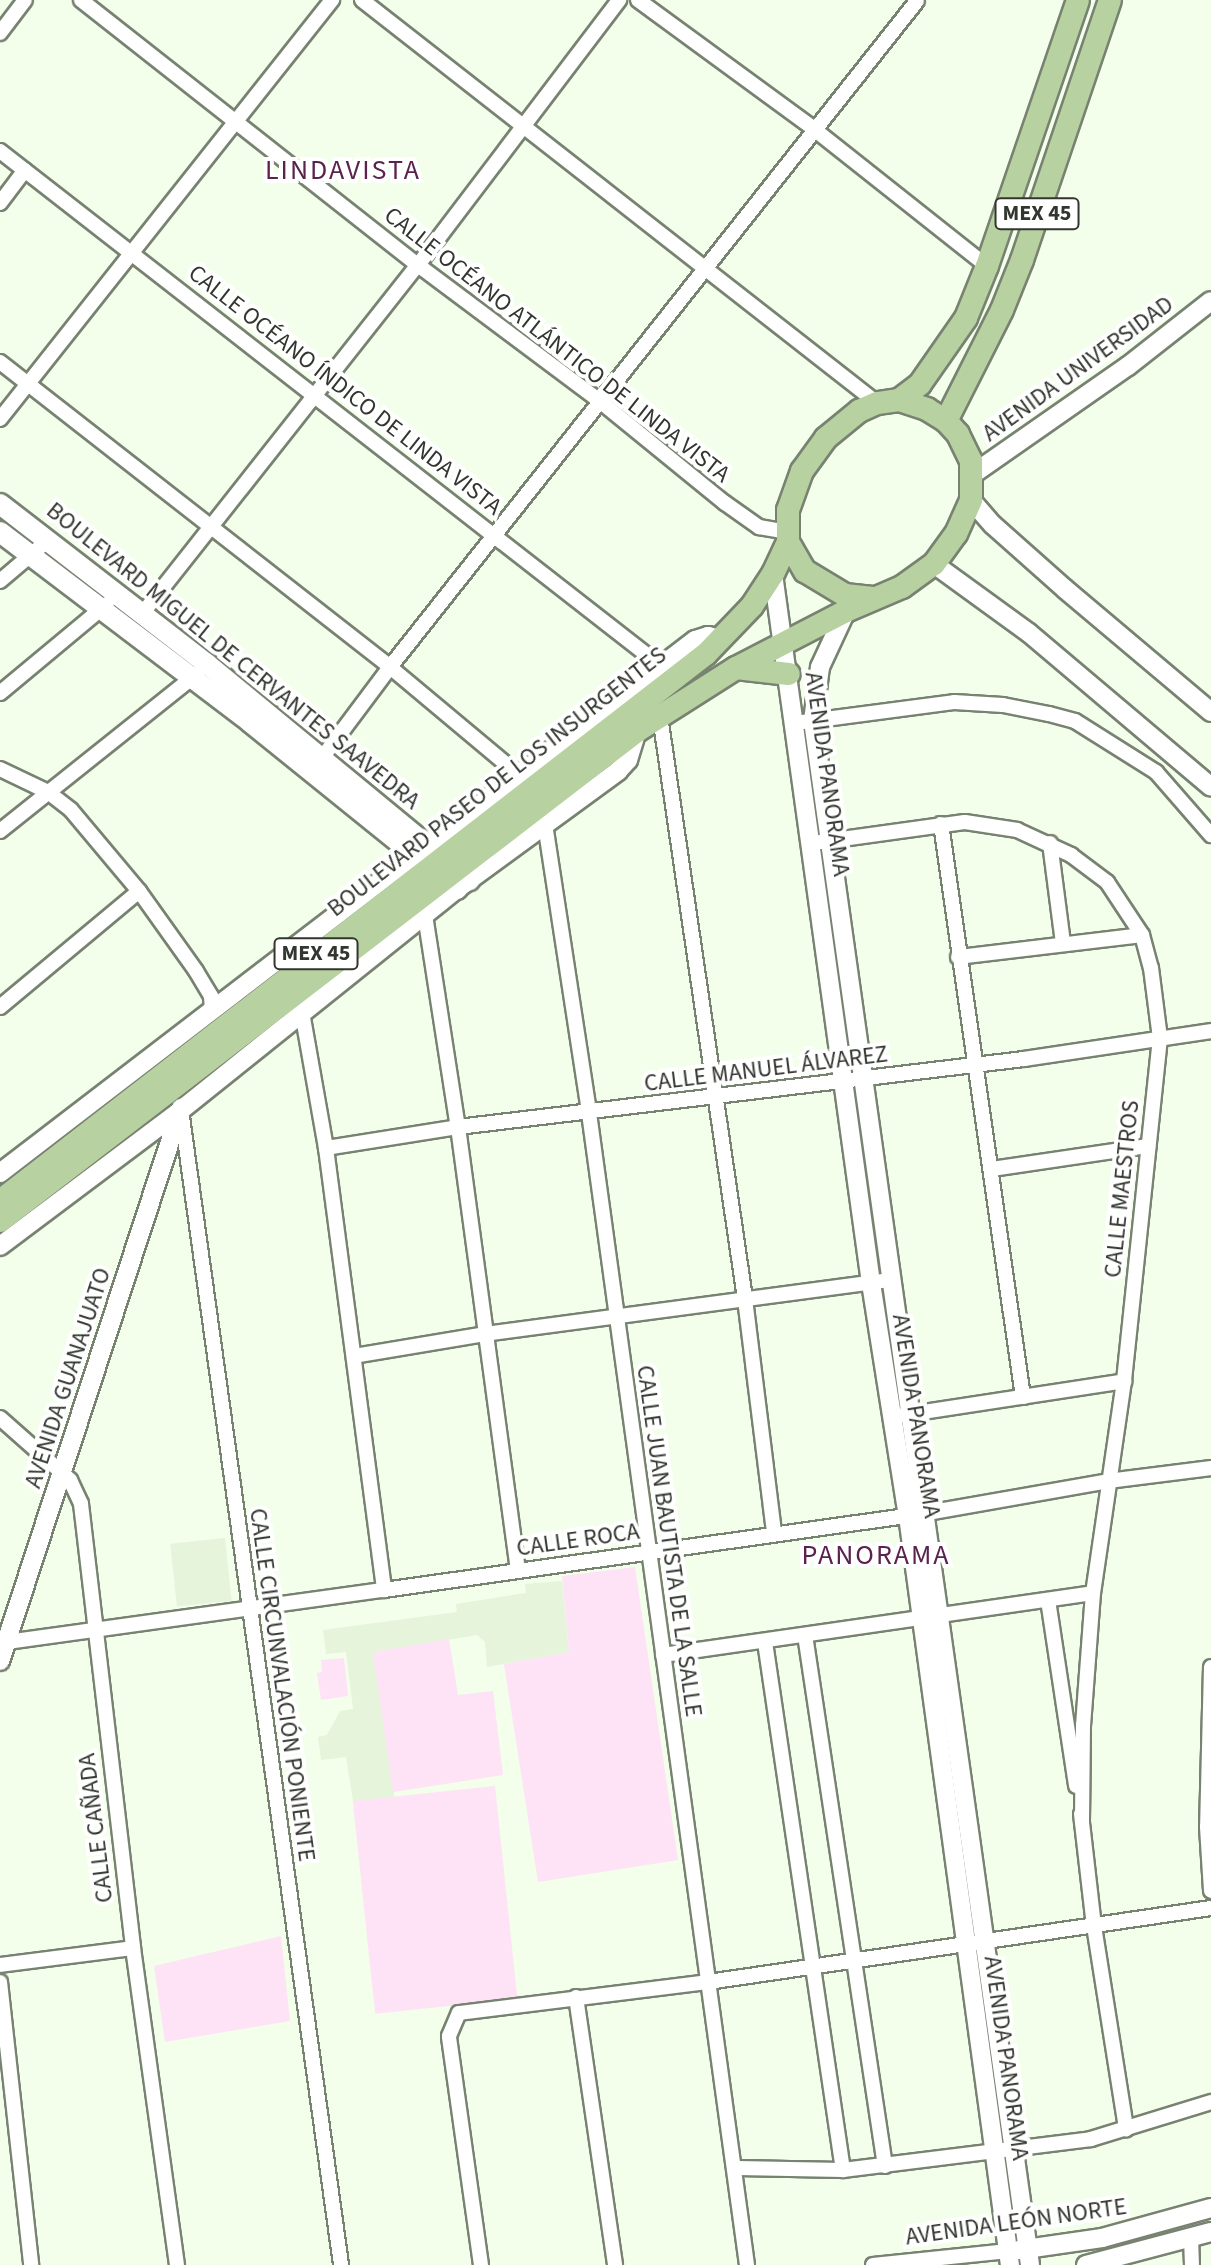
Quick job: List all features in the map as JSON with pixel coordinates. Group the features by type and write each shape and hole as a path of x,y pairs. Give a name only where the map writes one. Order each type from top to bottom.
{"main road":[{"name":"MEX 45","path":"888,402 920,384 944,355 966,318 987,266 1078,0"},
{"name":"MEX 45","path":"946,421 1002,310 1022,260 1110,0"},
{"path":"888,402 927,409 946,421 965,447 973,474 971,500 956,534 934,564 902,587 873,598 845,595 818,582 794,558 787,537 794,490 812,454 843,422 888,402"},
{"name":"BOULEVARD MIGUEL DE CERVANTES SAAVEDRA","path":"0,504 142,614 200,672"},
{"name":"BOULEVARD MIGUEL DE CERVANTES SAAVEDRA","path":"0,532 102,608 200,672 443,868"},
{"name":"BOULEVARD PASEO DE LOS INSURGENTES","path":"0,1221 190,1075 721,639 752,606 773,574 787,537"},
{"name":"BOULEVARD PASEO DE LOS INSURGENTES","path":"0,1201 202,1043 637,731 736,668 873,598"},
{"path":"736,668 789,674"},
{"path":"0,1182 35,1175"}],"street":[{"path":"0,33 25,0"},
{"name":"CALLE OCÉANO ATLÁNTICO DE LINDA VISTA","path":"81,0 418,265 601,402 759,527 787,537"},
{"path":"0,419 332,0"},
{"path":"362,0 525,125 704,270 888,402"},
{"path":"142,614 314,399 619,0"},
{"path":"638,0 814,129 987,266"},
{"path":"316,766 390,667 917,1"},
{"name":"CALLE OCÉANO ÍNDICO DE LINDA VISTA","path":"0,151 132,252 314,399 496,536 661,666"},
{"path":"0,203 25,170"},
{"name":"AVENIDA UNIVERSIDAD","path":"973,474 1052,422 1211,301"},
{"path":"0,362 390,667 518,774"},
{"path":"971,500 993,525 1065,589 1211,712"},
{"path":"0,581 47,541"},
{"path":"934,564 1029,633 1211,787"},
{"name":"AVENIDA PANORAMA","path":"773,574 789,674 804,722 822,842 880,1281 890,1417 917,1514"},
{"path":"0,693 118,595"},
{"name":"AVENIDA PANORAMA","path":"804,722 820,667 846,611"},
{"name":"BOULEVARD PASEO DE LOS INSURGENTES","path":"0,1246 181,1110 425,915 443,868 518,774 695,640 708,636 721,639"},
{"path":"0,831 200,672"},
{"path":"804,722 954,702 1003,705 1075,721 1156,772 1211,835"},
{"path":"660,716 745,1299 774,1533"},
{"name":"BOULEVARD PASEO DE LOS INSURGENTES","path":"0,1173 212,1009 443,868 545,824 618,771 628,760 637,731"},
{"path":"0,769 48,792 71,810 139,891 208,988 212,1009"},
{"name":"CALLE JUAN BAUTISTA DE LA SALLE","path":"545,824 589,1113 708,1982 737,2168 747,2265"},
{"path":"941,824 1023,1397"},
{"name":"CALLE MAESTROS","path":"822,842 941,824 986,824 1050,843 1107,882 1142,935 1153,982 1160,1038 1124,1381 1093,1593 1085,1699 1082,1822"},
{"path":"1050,843 1063,943"},
{"path":"0,1007 139,891"},
{"path":"425,915 458,1127 518,1570"},
{"path":"958,957 1142,935"},
{"name":"AVENIDA GUANAJUATO","path":"0,1661 3,1639 62,1472 212,1009"},
{"path":"302,1012 326,1148 384,1590"},
{"name":"CALLE MANUEL ÁLVAREZ","path":"326,1148 458,1127 717,1099 1211,1031"},
{"name":"CALLE CIRCUNVALACIÓN PONIENTE","path":"181,1110 341,2265"},
{"path":"992,1169 1148,1146"},
{"path":"354,1356 485,1334 616,1319 880,1281"},
{"name":"AVENIDA PANORAMA","path":"880,1281 912,1414 917,1514 929,1618 1004,2150 1029,2257"},
{"path":"890,1417 1124,1381"},
{"name":"CALLE CAÑADA","path":"0,1418 62,1472 77,1490 81,1504 133,1948 177,2265"},
{"name":"CALLE ROCA","path":"3,1639 94,1630 384,1590 917,1514 1108,1481 1211,1468"},
{"path":"663,1655 1093,1593"},
{"name":"CALLE MAESTROS","path":"1048,1600 1126,2129"},
{"path":"805,1635 885,2166"},
{"path":"765,1642 843,2170"},
{"path":"1211,1667 1207,1813 1211,1891"},
{"path":"481,2265 449,2036 454,2018 466,2010 708,1982 1211,1908"},
{"path":"0,1965 133,1948"},
{"path":"0,1982 31,2265"},
{"path":"576,1997 615,2265"},
{"path":"737,2168 843,2170 1091,2139 1211,2102"},
{"name":"AVENIDA PANORAMA","path":"1004,2150 1009,2258"},
{"name":"AVENIDA LEÓN NORTE","path":"873,2265 1029,2257 1211,2208"},
{"name":"AVENIDA LEÓN NORTE","path":"1086,2265 1211,2232"},
{"path":"1191,2237 1192,2265"}],"shaded area":[{"path":"225,1538 232,1601 177,1606 170,1544"},
{"path":"635,1567 678,1860 538,1882 504,1664 569,1652 562,1576"},
{"path":"562,1581 569,1652 487,1667 485,1642 477,1635 374,1652 395,1802 354,1807 346,1757 321,1760 318,1737 327,1735 340,1711 353,1709 346,1652 326,1654 323,1630 457,1612 456,1604 526,1593 525,1584"},
{"path":"449,1639 458,1695 493,1691 503,1775 393,1792 373,1652"},
{"path":"344,1658 348,1696 321,1700 317,1673 322,1672 321,1660"},
{"path":"495,1786 517,1999 375,2014 353,1801"},
{"path":"281,1936 290,2021 165,2042 154,1966"}],"district":[{"name":"LINDAVISTA","path":"343,170"},
{"name":"PANORAMA","path":"876,1555"}]}
